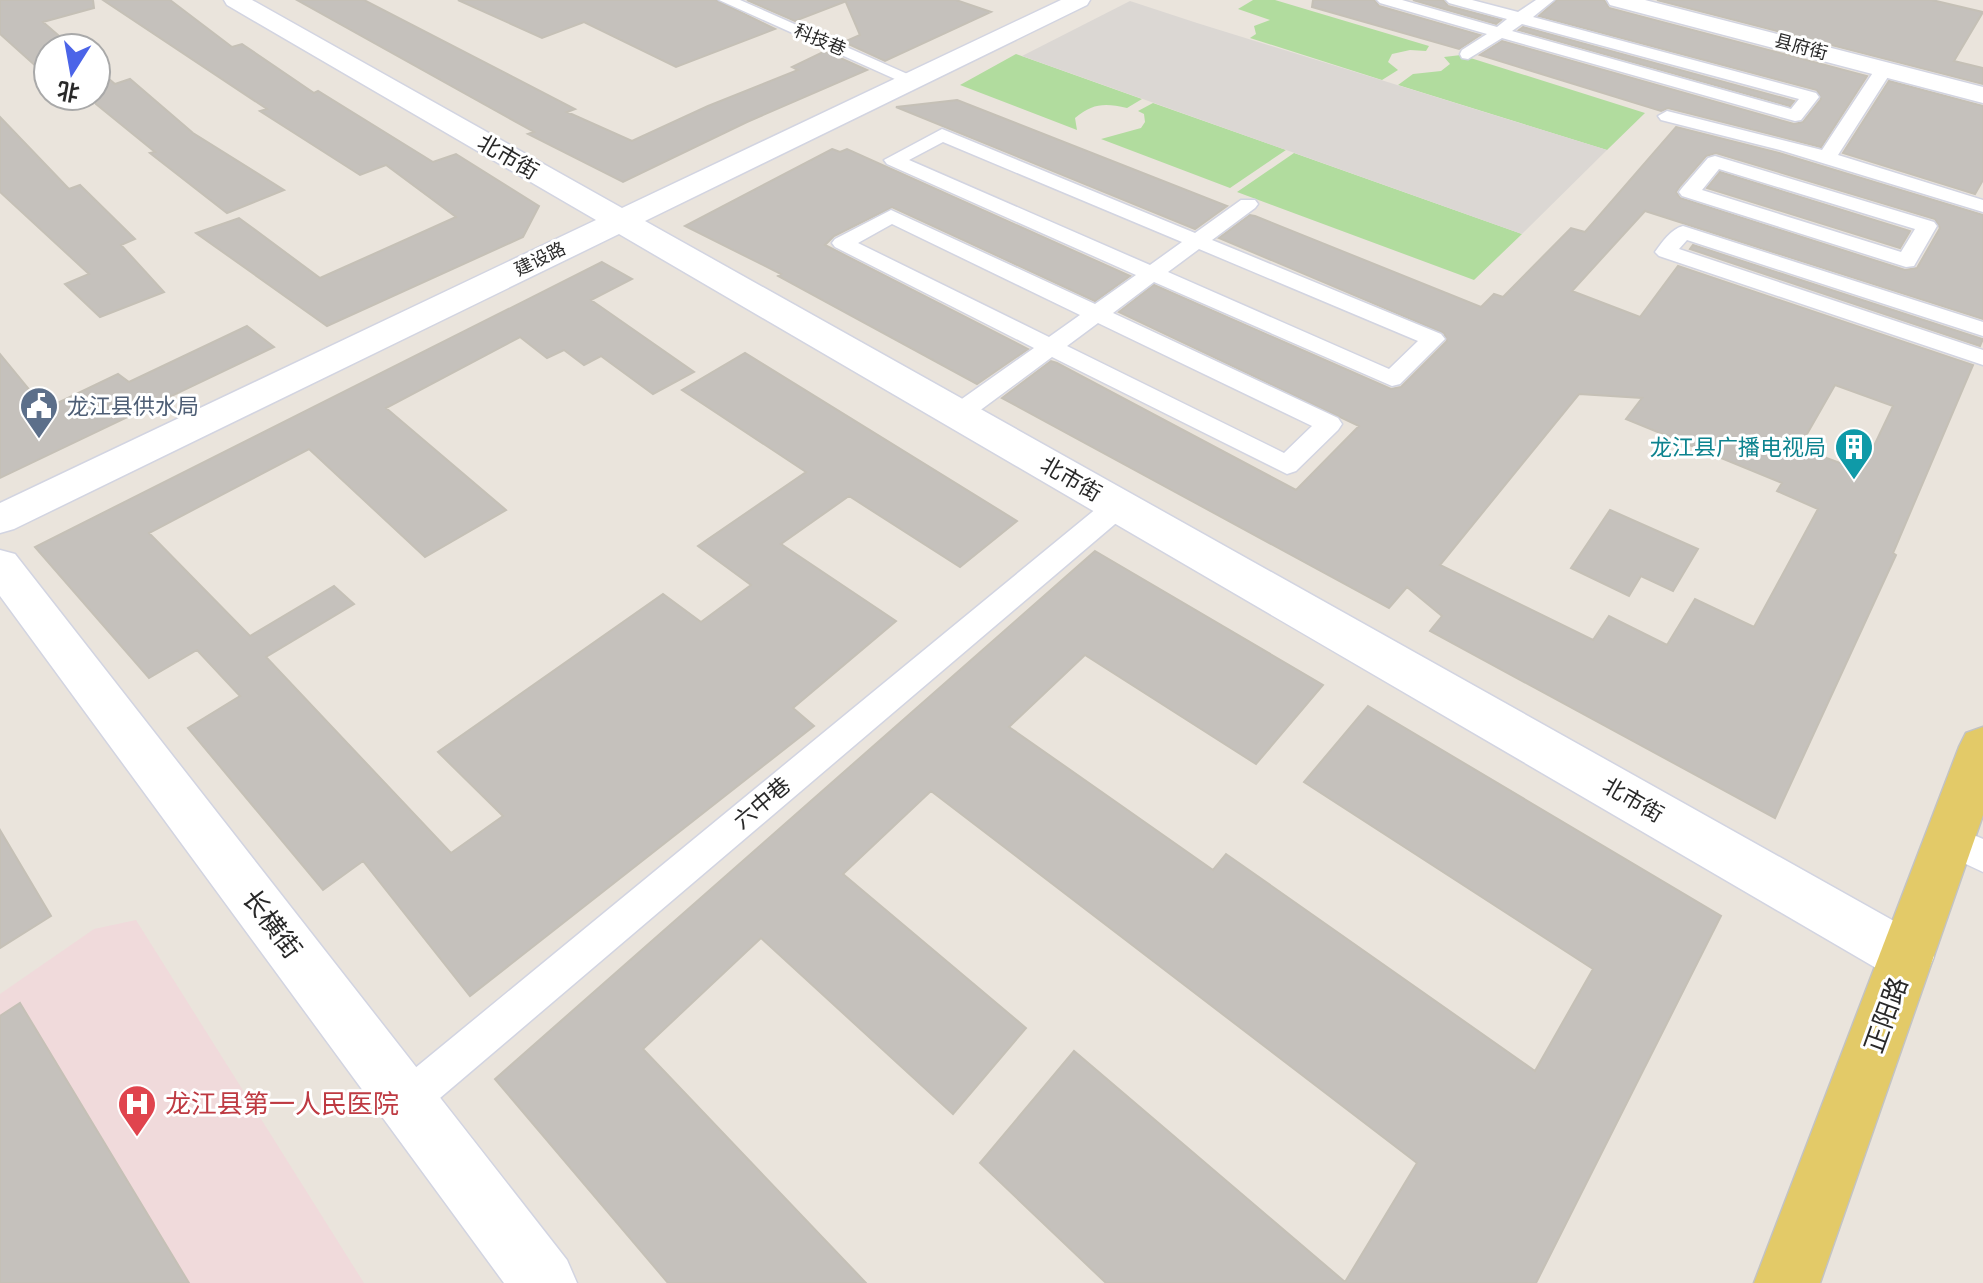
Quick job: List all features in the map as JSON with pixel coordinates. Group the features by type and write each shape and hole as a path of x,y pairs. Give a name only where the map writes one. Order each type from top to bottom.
{"main road":[{"name":"正阳路","path":"1787,1283 1907,957 1966,848 1983,747"}],"street":[{"name":"北市街","path":"235,0 1907,957"},
{"name":"科技巷","path":"727,0 912,80"},
{"name":"建设路","path":"0,519 1079,0"},
{"path":"1385,0 1795,116 1810,97 1454,0"},
{"path":"1468,54 1546,0"},
{"name":"县府街","path":"1618,0 1983,95"},
{"path":"1826,159 1884,69"},
{"path":"1667,116 1710,124 1983,206"},
{"path":"942,135 1433,339 1392,379 1152,274 894,160 942,135"},
{"path":"1715,162 1927,226 1906,261 1810,231 1689,192 1715,162"},
{"path":"1783,264 1859,169"},
{"path":"958,414 1248,204"},
{"path":"891,216 1329,424 1287,465 1050,348 842,243 891,216"},
{"path":"1983,329 1783,264 1679,236 1666,252 1983,358"},
{"name":"六中巷","path":"406,1101 1118,506"},
{"name":"长横街","path":"0,565 544,1283"}],"shaded area":[{"path":"1130,1 1607,150 1522,234 1022,56"},
{"name":"龙江县第一人民医院","path":"136,920 364,1283 0,1283 0,994 94,929"}],"green space":[{"path":"1253,0 1275,0 1429,46 1426,51 1410,50 1392,54 1388,62 1398,70 1382,80 1250,38 1256,34 1254,26 1270,20 1238,9"},
{"path":"1016,54 1142,99 1127,108 1106,105 1088,109 1075,118 1077,130 960,85"},
{"path":"1461,55 1645,113 1607,150 1398,85 1413,74 1441,71 1450,64 1444,57"},
{"path":"1153,103 1286,150 1230,188 1101,139 1141,128 1145,122 1144,114 1138,111"},
{"path":"1294,153 1522,234 1474,280 1237,192"}],"building":[{"path":"0,0 93,0 94,8 43,22 55,32 32,32 32,63 0,34"},
{"path":"103,0 170,0 232,47 242,44 314,93 318,91 433,162 456,154 539,206 523,237 327,326 196,233 239,218 320,278 456,217 386,165 360,175 260,111 267,109"},
{"path":"297,0 364,0 575,109 567,112 632,141 798,70 792,67 825,51 867,70 747,122 623,182 528,134 534,132"},
{"path":"458,0 716,0 775,29 676,67 584,22 542,38"},
{"path":"747,0 844,0 844,2 795,21"},
{"path":"845,0 956,0 991,12 885,61 844,42 860,35"},
{"path":"1313,0 1374,0 1379,6 1480,35 1459,49 1312,7"},
{"path":"1413,0 1443,0 1448,6 1501,20 1496,24"},
{"path":"1557,0 1604,0 1609,8 1867,76 1821,147 1668,108 1661,111 1480,55 1502,41 1794,124 1803,122 1821,99 1817,90 1539,16"},
{"path":"1657,0 1932,0 1983,12 1954,61 1983,68 1983,84"},
{"path":"1523,27 1794,101 1790,106 1519,30"},
{"path":"130,79 193,133 284,190 227,213 150,153 155,152 106,112 112,112 112,81 115,84"},
{"path":"1889,81 1983,106 1983,180 1975,194 1843,153"},
{"path":"957,100 1227,206 1195,229 896,107"},
{"path":"0,117 69,189 80,185 135,239 121,245 164,292 100,317 65,284 89,274 0,192"},
{"path":"1676,127 1779,153 1983,215 1983,319 1645,211 1572,291 1640,317 1678,266 1973,365 1893,553 1896,555 1775,818 1430,631 1442,616 1407,587 1389,608 1002,398 1051,361 1296,490 1359,426 1119,312 1154,285 1391,389 1401,387 1447,341 1444,333 1219,238 1250,215 1255,216 1481,307 1494,294 1503,297 1571,228 1585,232","holes":["1716,153 1935,219 1940,228 1917,268 1905,270 1680,198 1676,192 1680,186 1706,156","1835,385 1893,406 1862,471 1799,448","1579,394 1642,398 1626,419 1782,483 1777,491 1818,509 1754,627 1695,599 1667,645 1609,616 1593,640 1440,565"]},
{"path":"832,149 840,152 847,149 1130,276 1095,301 892,207 834,236 825,245 1028,349 977,384 778,276 781,274 685,226"},
{"path":"1720,172 1910,231 1900,248 1707,188"},
{"path":"1693,245 1983,339 1980,346 1690,249"},
{"path":"602,262 632,279 591,300 694,372 653,394 601,356 584,365 564,350 547,358 520,337 386,408 506,510 425,557 309,449 149,533 250,636 334,586 354,604 266,657 451,853 503,816 438,752 663,594 701,622 751,585 698,546 806,472 682,390 745,353 1017,521 960,567 849,496 781,544 896,621 793,708 814,726 470,996 363,861 323,890 188,728 240,696 197,650 149,678 35,547"},
{"path":"247,326 274,347 0,478 0,354 45,409 118,374 129,382"},
{"path":"1610,510 1698,549 1673,591 1641,576 1629,596 1571,568"},
{"path":"1095,551 1323,685 1256,764 1085,655 1009,727 1213,870 1226,854 1535,1071 1593,969 1304,782 1368,706 1721,916 1536,1283 1106,1283 980,1163 1074,1051 1345,1282 1417,1163 931,791 843,874 1026,1028 953,1114 761,938 643,1049 866,1283 668,1283 495,1079"},
{"path":"0,830 51,916 0,948"},
{"path":"20,1003 189,1283 0,1283 0,1016"}],"place":[{"name":"龙江县供水局","path":"39,440"},
{"name":"龙江县广播电视局","path":"1854,481"},
{"name":"龙江县第一人民医院","path":"137,1138"}]}
